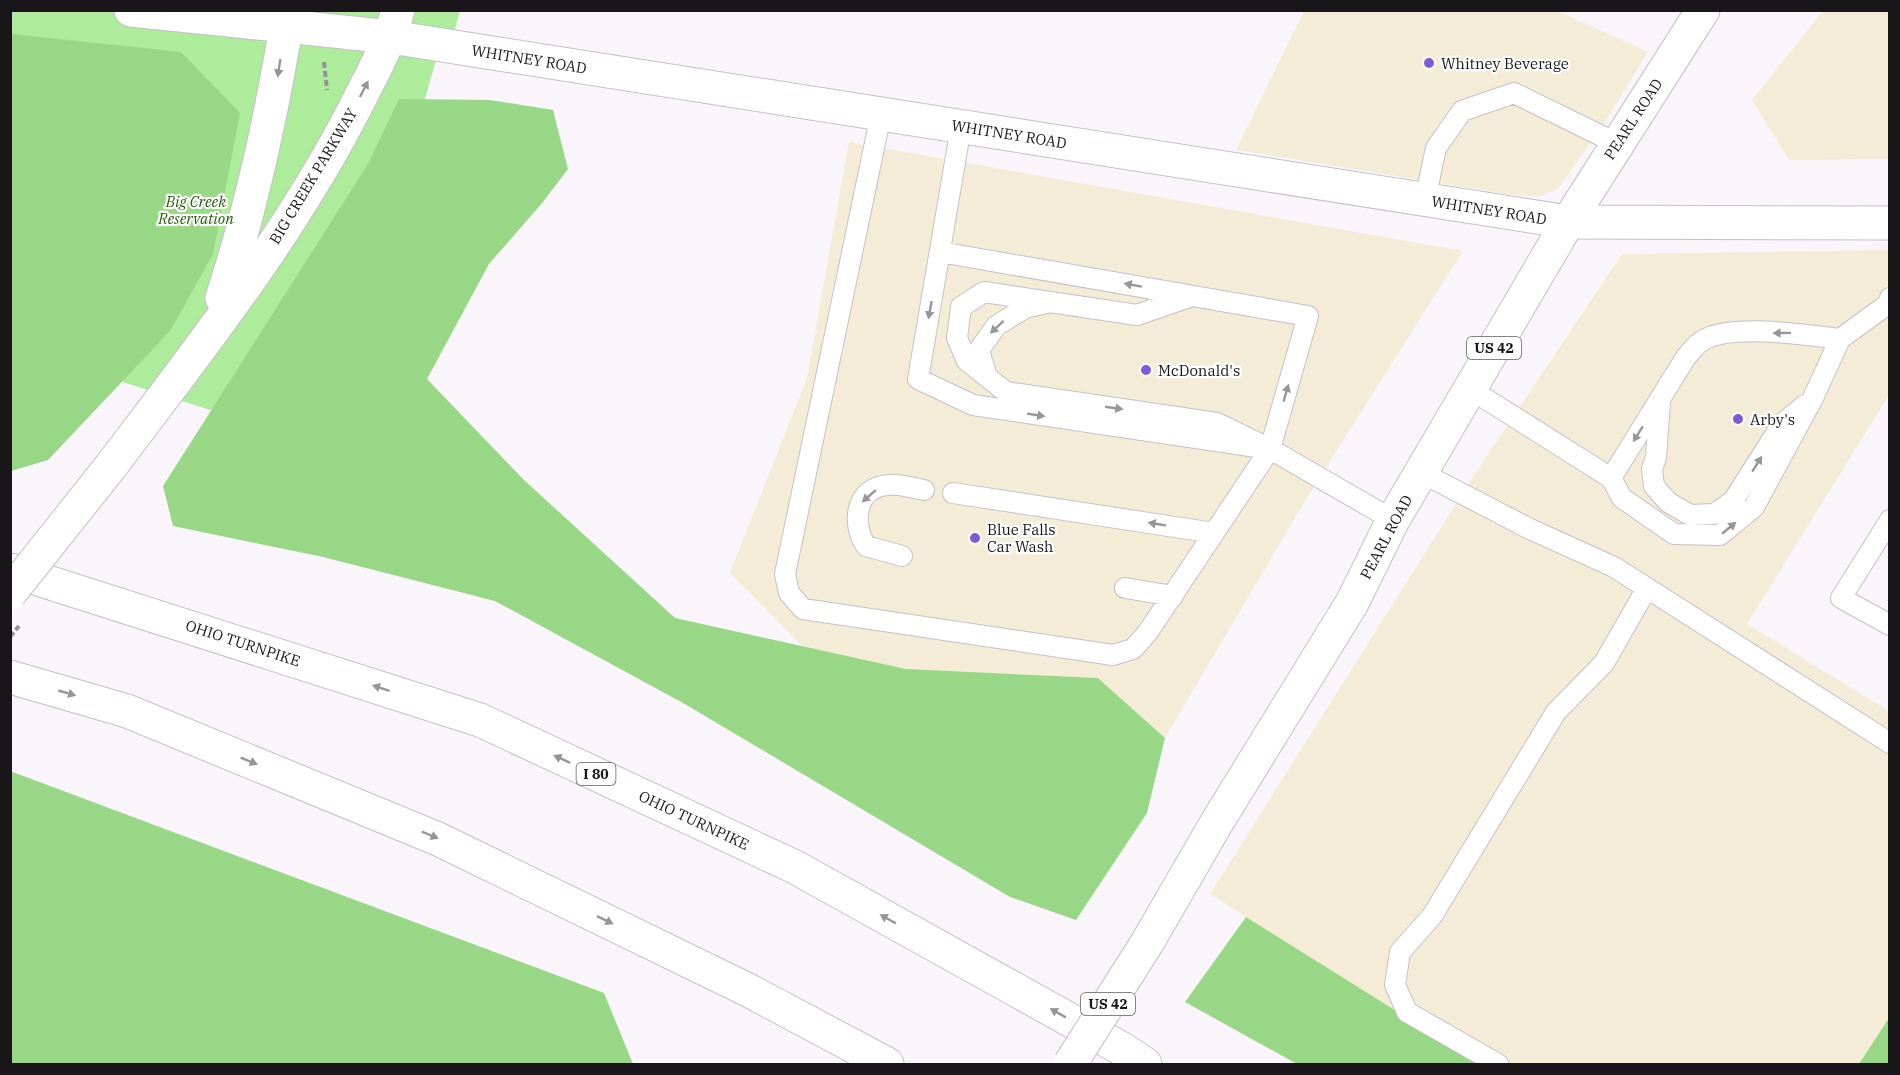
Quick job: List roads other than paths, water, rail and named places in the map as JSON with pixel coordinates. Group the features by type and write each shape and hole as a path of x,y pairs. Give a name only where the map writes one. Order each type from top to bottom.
{"main road":[{"name":"WHITNEY ROAD","path":"131,10 394,24 881,114 1568,222 1890,223"},
{"name":"PEARL ROAD","path":"1070,1065 1147,943 1352,603 1394,520 1568,222 1703,10"},
{"name":"BIG CREEK PARKWAY","path":"210,333 241,242 274,100 288,18"},
{"name":"BIG CREEK PARKWAY","path":"10,593 111,466 210,333 303,198 347,124 394,24"},
{"name":"OHIO TURNPIKE","path":"10,570 480,720 795,867 1124,1050 1145,1065"},
{"path":"10,677 127,711 438,839 748,990 887,1065"}],"lane":[{"path":"1425,200 1436,148 1462,111 1514,93 1618,144"},
{"path":"881,114 785,574 789,593 803,609 1113,655 1133,649 1173,596 1270,449 1308,316 940,252"},
{"path":"961,127 918,379 973,405 1270,449"},
{"path":"1191,296 1137,315 984,292 961,307 957,338 967,361 1006,392 1217,423 1270,449 1394,520"},
{"path":"1470,389 1611,478 1622,498 1674,534 1720,535 1754,507 1813,398 1840,339 1888,304 1890,298"},
{"path":"986,374 978,350 996,326 1025,308 1050,302"},
{"path":"1611,478 1686,357 1702,340 1724,333 1793,332 1840,339"},
{"path":"1660,399 1656,457 1652,469 1654,486 1668,502 1690,515 1714,514 1733,501 1782,424 1813,398"},
{"path":"1422,473 1528,528 1614,567 1890,743"},
{"path":"902,556 866,546 858,535 856,521 858,507 870,492 889,484 924,490"},
{"path":"952,493 1214,533"},
{"path":"1890,520 1841,598 1890,625"},
{"path":"1125,588 1173,596"},
{"path":"1498,1065 1407,1012 1395,985 1400,952 1432,916 1556,712 1604,663 1647,588"}],"place":[{"name":"Whitney Beverage","path":"1429,63"},
{"name":"McDonald's","path":"1146,370"},
{"name":"Arby's","path":"1738,419"},
{"name":"Blue Falls Car Wash","path":"975,538"}],"park label":[{"name":"Big Creek Reservation","path":"196,210"}]}
